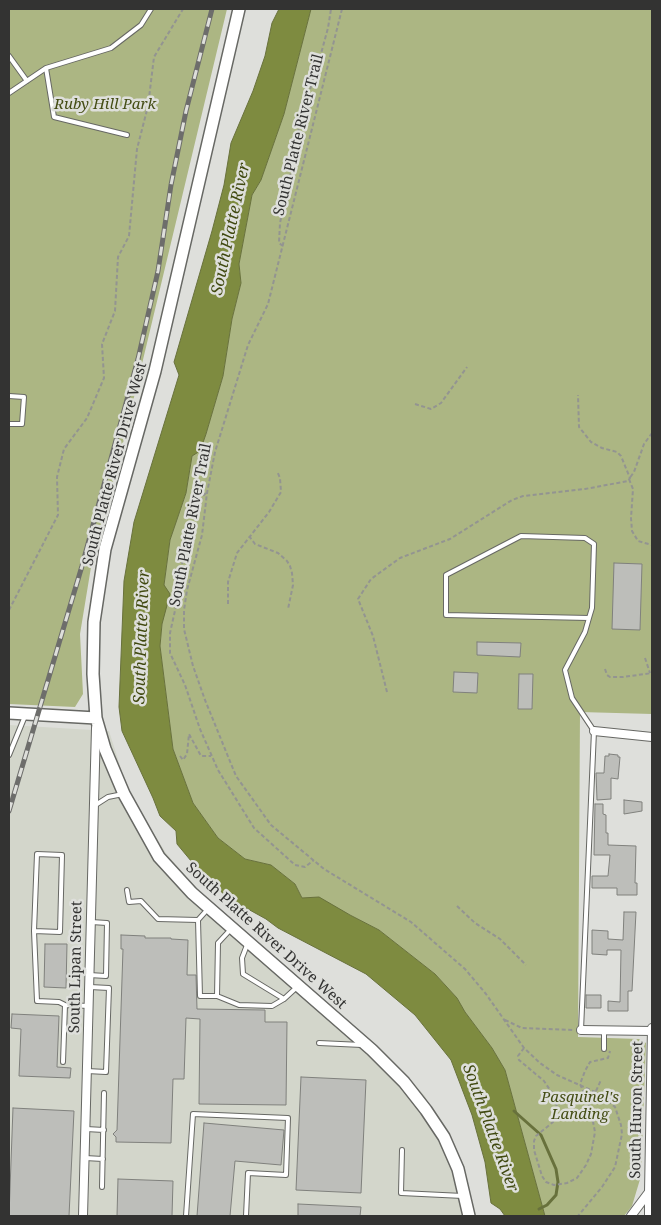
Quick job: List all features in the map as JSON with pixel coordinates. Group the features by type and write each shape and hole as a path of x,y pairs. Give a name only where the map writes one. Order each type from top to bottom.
{"street":[{"name":"South Platte River Drive West","path":"239,9 155,371 105,549 94,622 93,674 96,718 105,749 124,794 159,857 192,894 366,1045 404,1082 444,1137 458,1169 466,1196 469,1216"},
{"path":"9,713 96,718"},
{"name":"South Lipan Street","path":"83,1216 96,718"},
{"path":"594,731 652,736"},
{"path":"581,1030 652,1030"},
{"name":"South Huron Street","path":"649,1216 652,1030"},
{"name":"South Huron Street","path":"631,1216 650,1193"}],"lane":[{"path":"9,93 46,68 111,48 141,25 151,9"},
{"path":"9,56 27,81"},
{"path":"46,68 54,117 127,135"},
{"path":"9,396 24,397 22,424 9,424"},
{"path":"581,1030 594,731 572,698 566,670 585,632 592,608 594,544 585,538 521,536 446,575 446,614 589,618"},
{"path":"9,755 26,714"},
{"path":"94,806 108,797 124,794"},
{"path":"34,931 60,932 62,855 37,854 34,931 37,1001 59,1002 65,1006 88,1006"},
{"path":"127,890 129,902 141,902 158,919 198,920"},
{"path":"209,908 198,920 200,996 217,996 239,1005 272,1006 284,999 298,986"},
{"path":"89,975 106,976 107,923 91,922"},
{"path":"217,996 218,943 232,928"},
{"path":"248,943 242,958 243,974 284,999"},
{"path":"87,1071 106,1072 109,988 89,987"},
{"path":"63,1062 65,1006"},
{"path":"604,1031 604,1049"},
{"path":"319,1043 366,1045"},
{"path":"102,1186 104,1093"},
{"path":"186,1216 193,1114 288,1118 286,1175 248,1174 246,1216"},
{"path":"85,1129 104,1130"},
{"path":"402,1150 400,1193 466,1196"},
{"path":"84,1158 103,1159"}],"path":[{"path":"9,610 58,515 57,477 64,449 87,418 104,378 102,344 115,311 118,257 129,236 137,149 148,106 154,57 183,9"},
{"path":"283,246 279,243 280,223 300,121 322,53 331,9"},
{"name":"South Platte River Trail","path":"342,9 268,304 248,345 214,452 202,535 187,590 184,629 193,666 205,700 236,776 272,825 324,868 411,922 465,969 505,1020 524,1048"},
{"path":"415,404 433,408 441,403 467,366"},
{"path":"578,395 580,412 578,424 580,429 592,442 602,448 617,452 621,456 627,468 633,489 632,531 638,541 652,545"},
{"path":"387,692 373,636 358,599 371,579 400,558 450,539 512,500 523,496 585,489 628,481 634,472 644,444 652,432"},
{"path":"228,604 228,582 237,553 281,492 280,478 277,471"},
{"path":"207,492 203,496 184,548 178,597 170,633 170,653 185,685 200,729 218,770 254,828 295,866 304,867 314,860"},
{"path":"249,536 255,544 278,553 290,566 293,584 288,609"},
{"path":"605,668 606,675 610,677 651,673 645,658"},
{"path":"180,756 183,760 187,754 189,734 201,756 212,756"},
{"path":"456,906 475,923 496,935 526,965"},
{"path":"505,1020 522,1028 581,1030"},
{"path":"578,1216 615,1167 621,1145 621,1125 615,1107 596,1091 580,1084 557,1075 524,1048 518,1056 519,1060 544,1081 556,1098 556,1115 553,1122 536,1136 534,1150 542,1176 546,1182 562,1185 577,1178 591,1154 595,1138 590,1106 580,1084 584,1071 590,1062 608,1058 610,1049"},
{"path":"596,1091 601,1080"}],"shaded area":[{"path":"9,725 109,731 129,794 166,853 200,893 386,1054 425,1096 451,1145 472,1216 9,1216"}],"green space":[{"name":"Ruby Hill Park","path":"9,9 227,9 118,464 93,555 80,634 83,694 75,707 9,704"},
{"name":"Pasquinel's Landing","path":"311,9 652,9 652,714 580,712 578,1037 639,1039 646,1043 641,1176 632,1206 624,1216 545,1216 505,1070 457,998 435,974 379,930 350,915 302,898 295,884 271,865 245,859 218,838 193,803 173,749 160,646 164,585 170,540 186,493 192,456 206,434 223,376 232,319 241,283 239,264 252,195 261,180 284,114"}],"water":[{"name":"South Platte River","path":"279,9 311,9 284,114 261,180 252,195 239,264 241,283 232,319 223,376 200,451 192,456 186,493 170,540 164,585 170,594 162,624 160,646 173,749 193,803 218,838 245,859 271,865 295,884 302,898 319,897 379,930 435,974 457,998 505,1070 545,1216 505,1216 500,1209 491,1203 485,1162 472,1115 451,1060 415,1015 366,974 278,928 266,919 228,898 201,873 177,844 176,831 160,816 122,731 119,707 124,581 134,522 179,375 174,362 224,185 231,143 253,91 265,56 272,23"}],"building":[{"path":"614,563 642,564 640,630 612,629"},
{"path":"477,642 521,643 520,657 477,655"},
{"path":"454,672 478,673 477,693 453,692"},
{"path":"519,674 533,674 532,709 518,709"},
{"path":"609,754 620,757 618,779 611,778 611,799 597,800 596,773 604,773 605,756 609,756"},
{"path":"624,800 642,802 642,811 624,814"},
{"path":"595,804 603,804 603,814 606,815 608,845 636,846 635,883 637,883 637,895 617,895 617,888 592,888 592,876 608,876 610,855 594,855"},
{"path":"624,912 636,912 632,991 628,991 628,1011 608,1011 608,1001 620,1002 621,950 607,950 607,955 592,954 592,930 608,931 608,939 623,940"},
{"path":"121,935 188,940 187,975 196,975 197,1009 265,1010 265,1022 287,1022 286,1105 199,1104 200,1019 186,1018 184,1079 173,1079 171,1143 116,1142 116,1137 113,1134 117,1130 123,949 121,949"},
{"path":"45,944 67,944 66,988 44,987"},
{"path":"586,995 601,995 601,1008 586,1008"},
{"path":"12,1014 59,1016 57,1067 71,1068 70,1078 19,1076 21,1029 11,1028"},
{"path":"301,1077 366,1080 361,1193 296,1190"},
{"path":"13,1108 74,1111 69,1216 9,1216"},
{"path":"204,1123 284,1130 281,1165 235,1161 230,1216 197,1216"},
{"path":"118,1179 173,1181 172,1216 117,1216"},
{"path":"298,1204 361,1207 360,1216 298,1216"}],"waterway":[{"path":"514,1111 541,1135 556,1169 558,1182 556,1195 547,1205 539,1209"}],"railway":[{"path":"9,811 82,566 138,359 158,271 171,185 186,111 212,9"}]}
